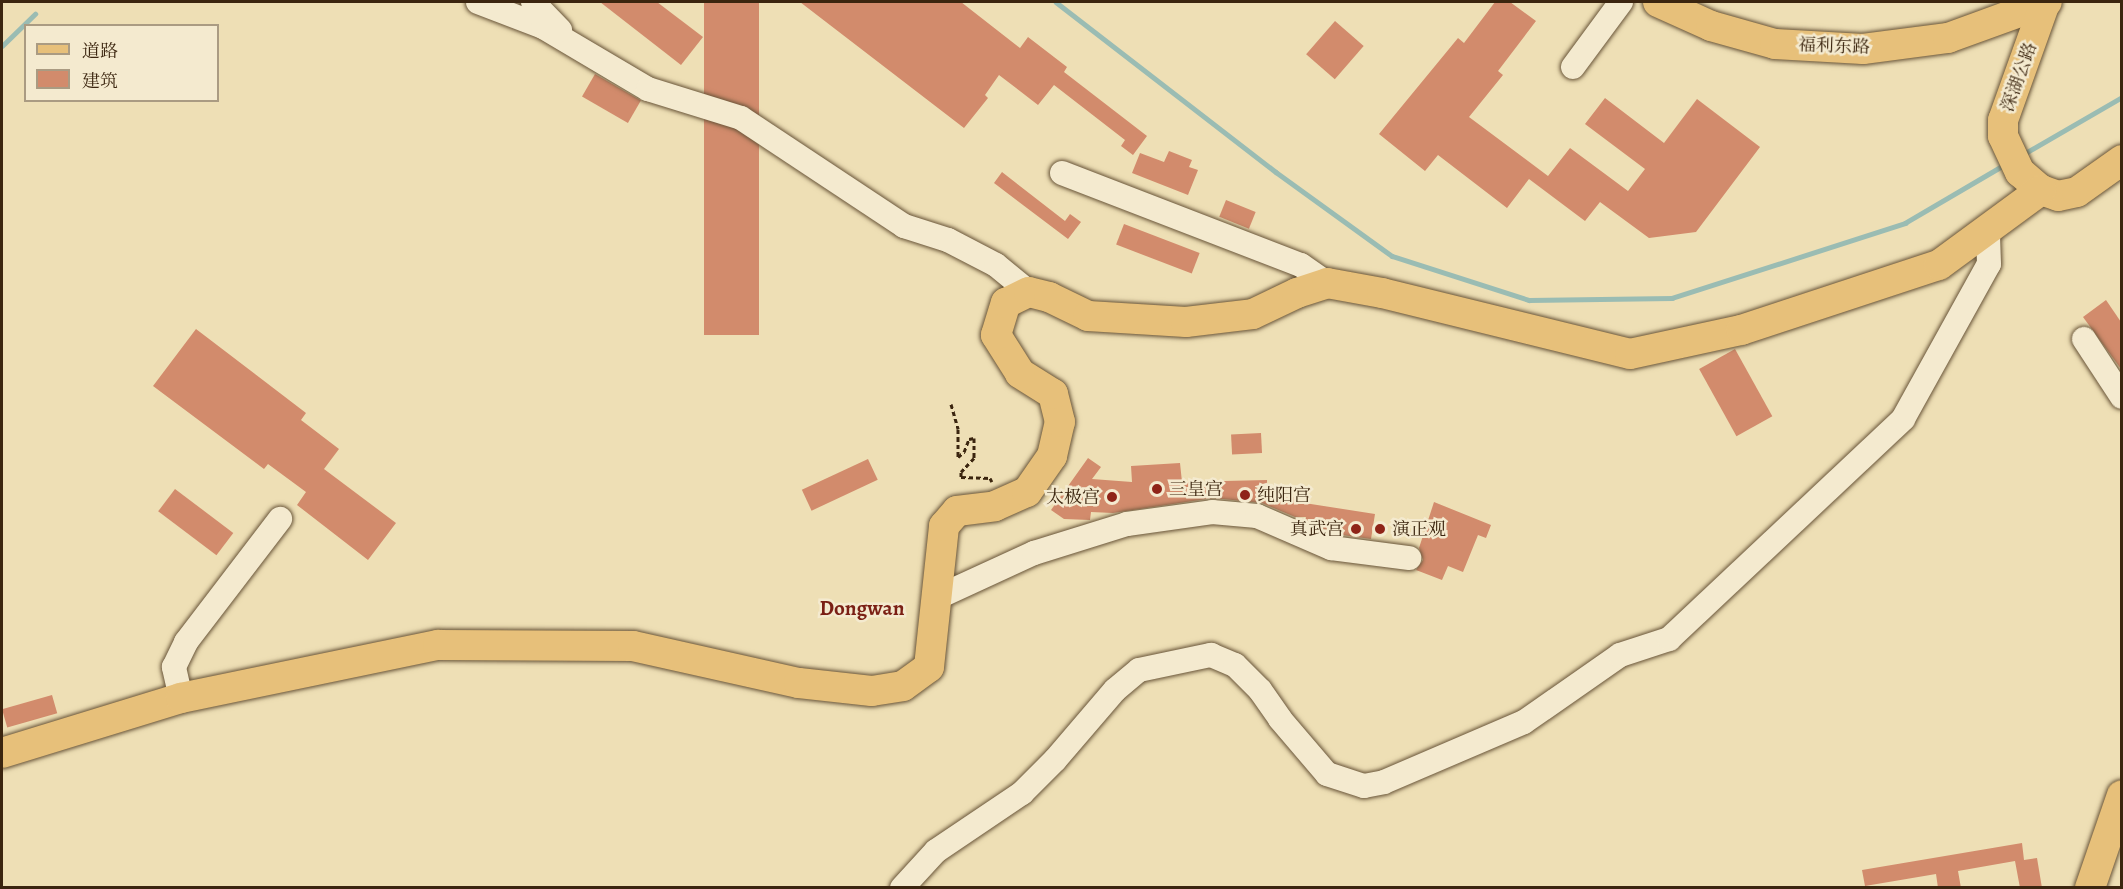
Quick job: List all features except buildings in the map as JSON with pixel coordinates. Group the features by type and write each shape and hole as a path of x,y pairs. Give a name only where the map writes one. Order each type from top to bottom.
{"main road":[{"name":"福利东路","path":"1658,2 1711,26 1775,44 1863,49 1948,38 2046,2"},
{"name":"深湖公路","path":"2031,181 2003,136 2003,120 2046,2"},
{"path":"2,753 181,698 438,645 633,646 799,683 872,691 903,686 929,667 944,526 957,511 1002,503 1028,492 1052,456 1060,422 1053,394 1020,373 996,335 1006,303 1029,292 1049,297 1088,316 1186,322 1253,314 1296,293 1327,283 1382,293 1630,354 1741,330 1939,265 1989,229 2031,181 2058,196 2077,192 2121,160"},
{"path":"2090,888 2121,795"}],"street":[{"path":"478,2 543,27 572,42 648,89 741,118 904,226 948,240 996,265 1029,292"},
{"path":"532,2 572,42"},
{"path":"1573,67 1621,2"},
{"path":"1062,173 1301,265 1327,283"},
{"path":"902,888 936,850 1022,794 1055,760 1114,690 1138,670 1211,655 1235,665 1260,690 1280,719 1327,774 1364,786 1384,782 1524,722 1620,655 1669,639 1903,419 1989,264 1989,229"},
{"path":"2084,339 2121,397"},
{"path":"936,598 1034,553 1127,524 1212,512 1257,516 1331,548 1409,558"},
{"path":"181,698 174,666 186,642 280,519"}],"path":[{"path":"951,404 958,429 958,457 964,452 969,439 974,438 974,459 961,472 961,477 990,478 1002,503"}],"waterway":[{"path":"1056,2 1276,172 1392,256 1529,300 1672,298 1905,223 2004,165"},
{"path":"25,24 35,14"},
{"path":"2,46 24,25"},
{"path":"2022,155 2122,97"}],"place":[{"name":"三皇宫","path":"1157,489"},
{"name":"纯阳宫","path":"1245,495"},
{"name":"太极宫","path":"1112,497"},
{"name":"真武宫","path":"1356,529"},
{"name":"演正观","path":"1380,529"}],"district":[{"name":"Dongwan","path":"862,608"}]}
